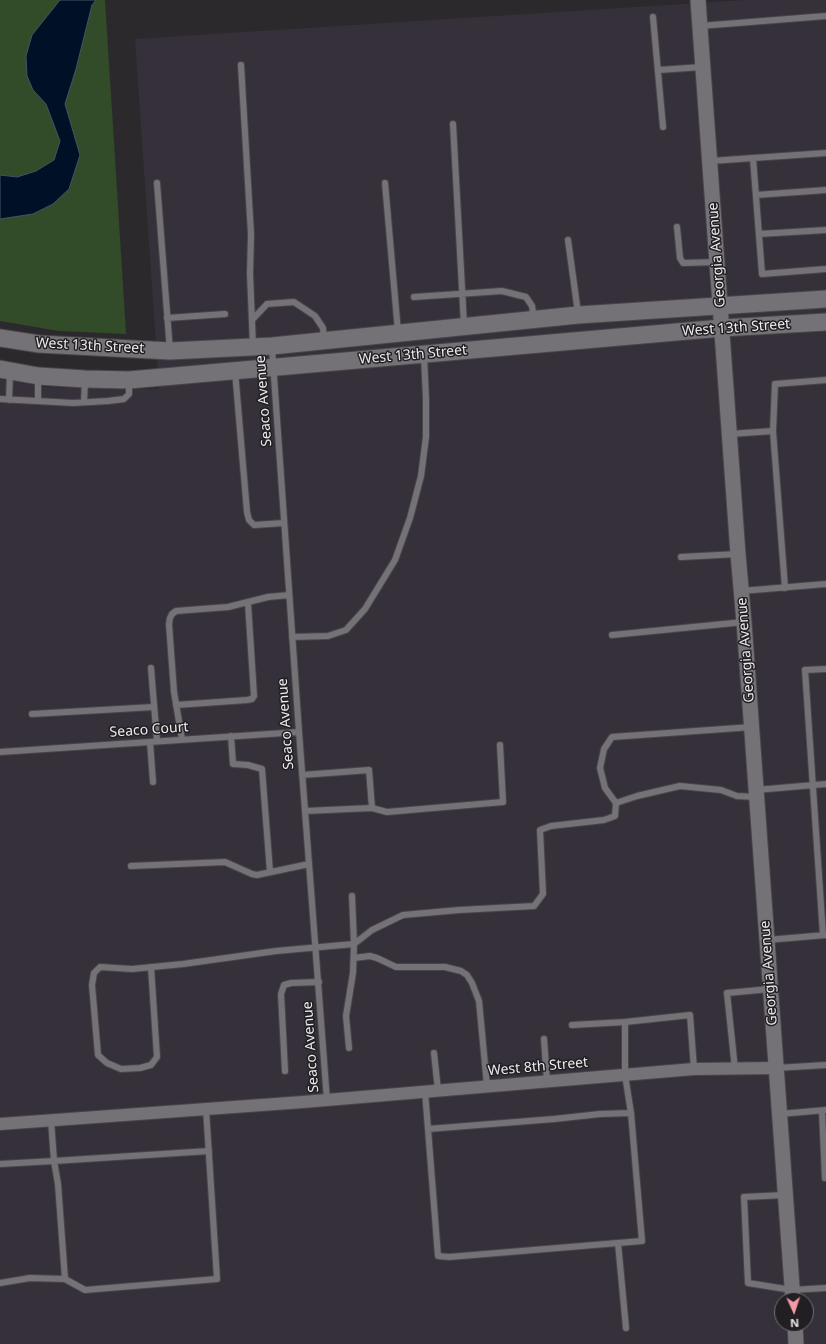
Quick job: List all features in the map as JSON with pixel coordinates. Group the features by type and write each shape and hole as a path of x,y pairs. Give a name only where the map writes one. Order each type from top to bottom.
{"main road":[{"name":"West 13th Street","path":"0,338 39,344 170,351 272,346 578,315 826,299"},
{"name":"West 13th Street","path":"5,370 38,376 129,380 722,328 826,322"}],"street":[{"name":"Georgia Avenue","path":"698,0 752,727 792,1292"},
{"name":"West 8th Street","path":"0,1124 303,1102 694,1069 735,1070 776,1068"},
{"path":"795,1332 796,1344"}],"lane":[{"path":"700,26 826,16"},
{"path":"653,17 663,127"},
{"path":"241,65 251,234 250,274 253,347"},
{"path":"659,70 703,67"},
{"path":"453,124 464,327"},
{"path":"710,161 826,153"},
{"path":"753,158 762,274 826,269"},
{"path":"157,183 170,351"},
{"path":"385,183 398,333"},
{"path":"756,195 826,190"},
{"path":"677,227 680,258 683,263 717,262"},
{"path":"758,234 826,230"},
{"path":"568,240 578,315"},
{"path":"414,297 502,291 526,297 532,306 534,319"},
{"path":"252,320 267,304 294,302 315,316 323,328 324,341"},
{"path":"167,318 225,314"},
{"name":"Seaco Avenue","path":"272,346 302,775 327,1100"},
{"path":"292,637 328,636 346,630 365,609 395,560 410,518 421,476 426,437 424,354"},
{"path":"5,370 9,400"},
{"path":"235,371 247,512 249,520 254,525 284,523"},
{"path":"38,376 38,401"},
{"path":"84,402 85,379"},
{"path":"0,399 84,402 124,399 129,394 129,380"},
{"path":"785,588 773,431 775,384 826,380"},
{"path":"730,434 773,431"},
{"path":"681,557 738,554"},
{"path":"741,591 826,584"},
{"path":"182,739 174,692 169,624 172,614 176,611 182,610 228,607 268,597 289,596"},
{"path":"176,705 247,700 254,696 248,603"},
{"path":"612,636 744,622"},
{"path":"152,668 154,707 153,782"},
{"path":"767,940 825,936 812,786 805,670 826,669"},
{"path":"32,714 154,707"},
{"path":"151,967 157,1057 151,1065 140,1068 121,1069 107,1063 98,1055 92,985 94,973 100,967 132,969 151,967 183,964 276,951 354,944 372,930 403,915 534,906 543,894 540,830 551,826 604,820 615,816 616,803 605,788 600,768 604,748 612,737 752,727"},
{"name":"Seaco Court","path":"0,752 299,732"},
{"path":"231,736 233,764 248,765 262,769 270,872"},
{"path":"305,811 372,808 387,812 503,802 500,745"},
{"path":"302,775 369,770 372,808"},
{"path":"616,803 637,796 680,786 721,790 738,796 826,784"},
{"path":"131,866 225,862 257,875 309,864"},
{"path":"349,1048 346,1016 354,958 352,896"},
{"path":"354,958 370,956 396,967 430,966 450,968 461,971 467,975 472,982 479,1001 487,1086"},
{"path":"284,1071 282,989 284,985 292,983 318,982"},
{"path":"735,1070 727,993 770,989"},
{"path":"572,1025 625,1022 690,1015 694,1069"},
{"path":"425,1092 438,1256 450,1257 642,1242 631,1113 625,1075 625,1022"},
{"path":"544,1039 547,1081"},
{"path":"434,1053 438,1090"},
{"path":"776,1068 826,1065"},
{"path":"0,1283 30,1278 65,1279 85,1290 217,1279 206,1109"},
{"path":"779,1114 824,1110 825,1178"},
{"path":"428,1129 600,1114 631,1113"},
{"path":"51,1120 54,1161 58,1184 65,1279"},
{"path":"0,1164 209,1151"},
{"path":"781,1292 748,1283 744,1198 785,1195"},
{"path":"618,1243 626,1328"},
{"path":"807,1292 826,1288"}],"shaded area":[{"path":"746,0 826,0 826,1344 0,1344 0,379 44,387 159,389 135,39"}],"green space":[{"path":"0,0 105,0 126,334 59,331 0,321"}],"water":[{"path":"60,0 96,0 92,5 76,69 65,104 80,155 69,189 53,204 33,214 0,219 0,175 17,177 36,171 54,160 60,141 46,104 33,90 27,76 26,56 32,35"}]}
